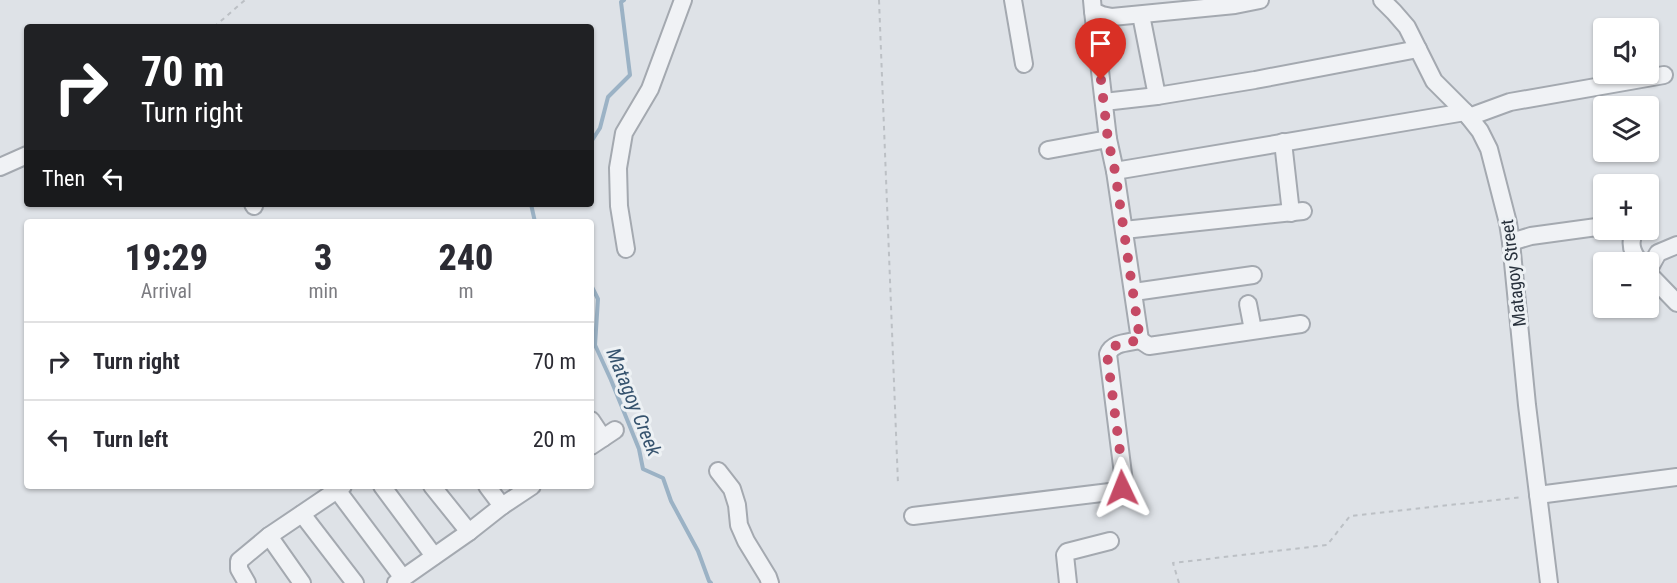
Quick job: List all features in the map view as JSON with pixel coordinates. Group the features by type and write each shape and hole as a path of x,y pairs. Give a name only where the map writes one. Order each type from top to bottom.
{"street":[{"path":"626,249 619,206 618,178 624,133 650,89 683,0"},
{"path":"1013,0 1024,64"},
{"path":"1093,6 1102,15 1112,17 1260,0"},
{"name":"Matagoy Street","path":"1384,0 1407,27 1434,81 1467,114 1480,131 1489,149 1511,242 1527,405 1549,583"},
{"path":"1093,6 1108,140 1115,171 1140,340"},
{"path":"1141,15 1157,96"},
{"path":"1104,102 1255,80 1418,50"},
{"path":"1115,171 1467,114 1510,102 1664,75"},
{"path":"1048,150 1108,140"},
{"path":"1124,230 1297,212 1283,142"},
{"path":"0,167 24,156"},
{"path":"1511,242 1531,236 1593,228"},
{"path":"1659,253 1677,245"},
{"path":"1134,292 1253,275"},
{"path":"1659,284 1677,303"},
{"path":"1248,304 1252,330"},
{"path":"913,516 1118,491 1124,482 1107,354 1114,345 1140,340 1149,346 1301,324"},
{"path":"594,424 603,438"},
{"path":"718,471 732,489 739,525 770,583"},
{"path":"1538,495 1677,477"},
{"path":"248,583 239,569 239,561 269,536 339,489"},
{"path":"341,489 400,580 528,489"},
{"path":"384,489 434,556"},
{"path":"434,489 469,532"},
{"path":"489,489 502,506"},
{"path":"302,514 355,583"},
{"path":"269,536 302,583"},
{"path":"1068,583 1065,561 1067,552 1110,541"}],"path":[{"path":"217,24 245,0"},
{"path":"879,0 898,484"},
{"path":"1179,583 1173,563 1327,545 1350,516 1538,495"}],"waterway":[{"name":"Matagoy Creek","path":"594,137 600,128 608,97 630,75 621,2 624,0"},
{"name":"Matagoy Creek","path":"532,207 534,219"},
{"name":"Matagoy Creek","path":"594,291 598,299 595,345 639,449 643,469 663,478 671,501 698,551 711,583"}],"route":[{"path":"1101,80 1108,140 1115,171 1140,340 1114,345 1107,354 1124,482 1122,488"}]}
